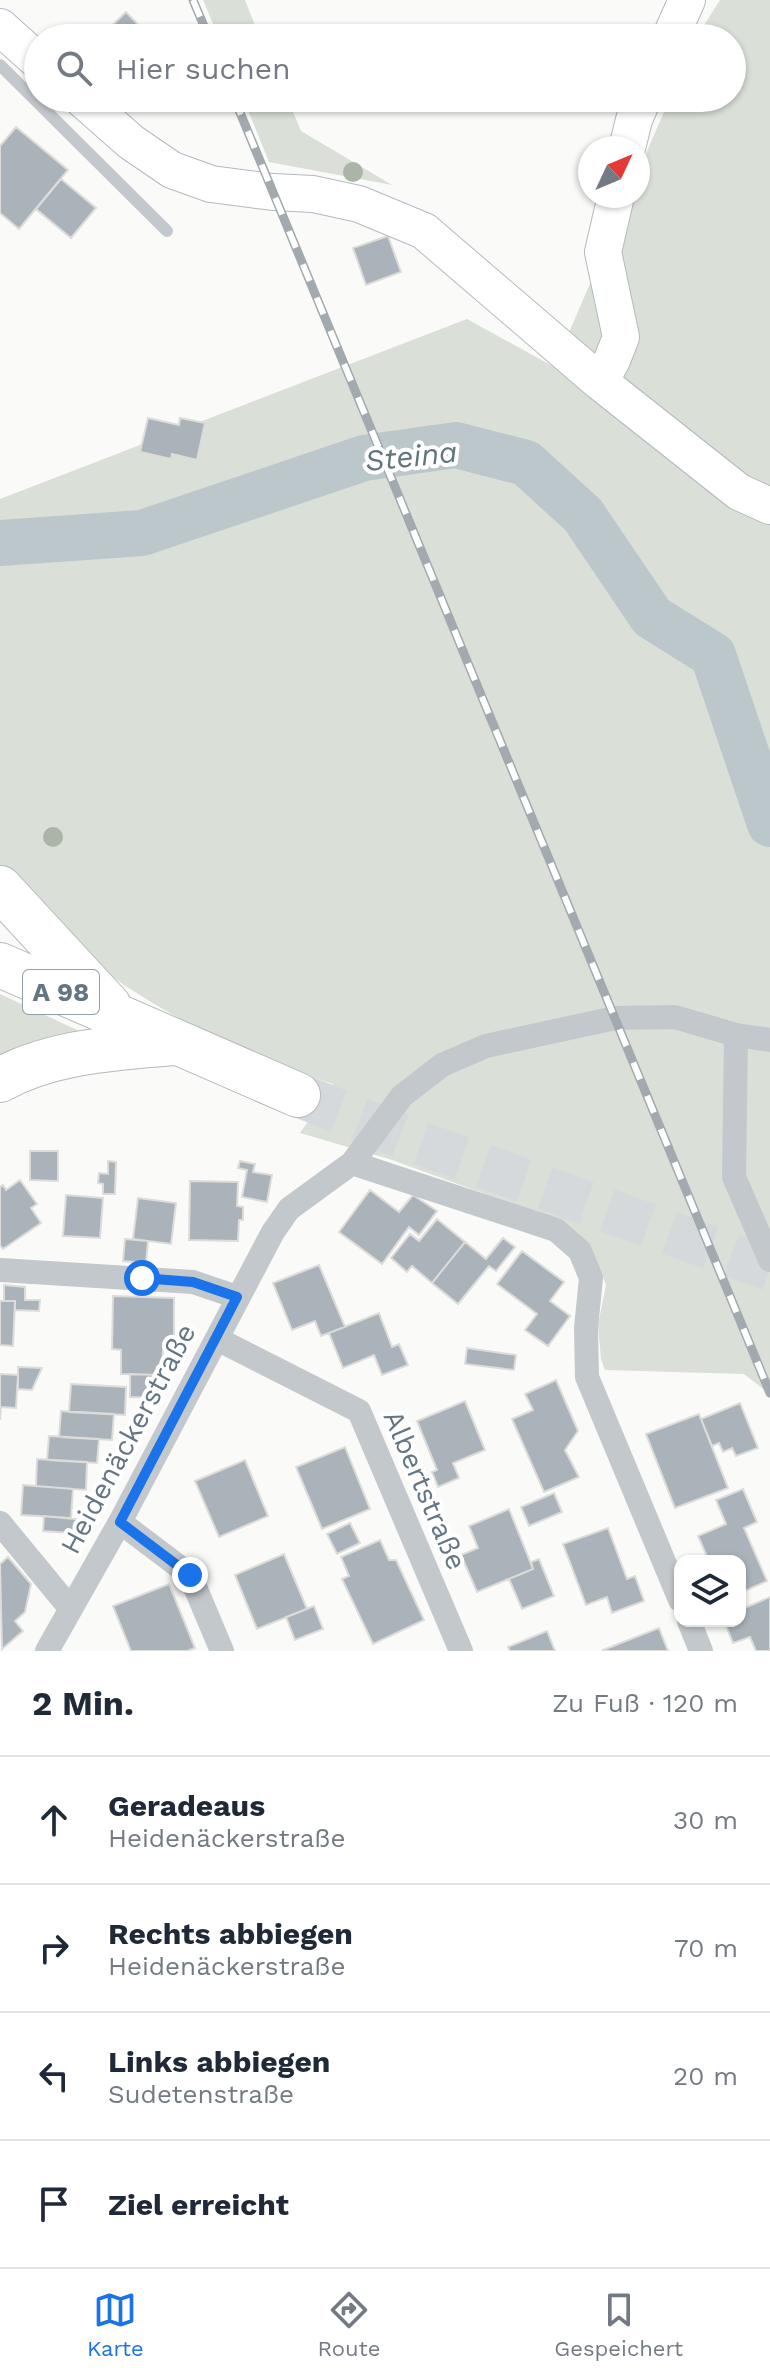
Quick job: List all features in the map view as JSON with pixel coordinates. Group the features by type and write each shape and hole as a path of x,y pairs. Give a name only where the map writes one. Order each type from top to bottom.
{"highway":[{"path":"0,888 122,1019"},
{"name":"A 98","path":"0,965 298,1095"},
{"path":"0,1080 41,1061 100,1050 176,1043"}],"main road":[{"path":"676,24 687,0"},
{"path":"0,27 24,48"},
{"path":"97,112 131,142 172,170 211,184 313,194 359,204 424,231 600,382 739,492 770,506"},
{"path":"630,136 637,112"},
{"path":"600,382 621,337 603,252 613,208"}],"street":[{"name":"Heidenäckerstraße","path":"47,1651 120,1522 273,1232 289,1209 352,1163 402,1096 442,1065 486,1046 615,1018 675,1017 736,1035 770,1040"},
{"path":"736,1035 734,1177 770,1260"},
{"path":"352,1163 556,1230 580,1251 591,1278 586,1328 587,1377 674,1586"},
{"name":"Heidenäckerstraße","path":"0,1270 193,1282 237,1297"},
{"name":"Albertstraße","path":"217,1339 359,1411 461,1651"},
{"path":"120,1522 190,1575 222,1651"},
{"name":"Heidenäckerstraße","path":"0,1523 70,1608"},
{"path":"691,1627 701,1651"}],"lane":[{"path":"0,65 24,89"},
{"path":"47,112 167,231"}],"shaded area":[{"path":"203,0 245,0 254,24 213,24"},
{"path":"720,0 770,0 770,1394 744,1374 605,1370 598,1325 606,1285 592,1250 565,1223 389,1159 300,1133 333,1084 237,1047 139,995 74,945 0,867 0,499 467,319 554,367 623,208 650,208 650,144 664,112 746,112 746,24 705,24"},
{"path":"249,112 293,112 301,131 392,185 269,162"},
{"path":"0,994 94,1038 0,1065"}],"building":[{"path":"126,12 138,24 114,24"},
{"path":"16,127 68,170 19,229 0,213 0,146"},
{"path":"61,179 96,208 71,238 36,209"},
{"path":"388,236 401,272 366,285 353,248"},
{"path":"148,418 179,425 180,418 205,423 197,460 172,454 171,459 140,452"},
{"path":"30,1151 58,1151 58,1181 30,1180"},
{"path":"108,1161 116,1162 115,1194 103,1194 103,1184 98,1183 99,1173 108,1174"},
{"path":"240,1161 255,1164 253,1172 272,1175 267,1202 242,1197 247,1170 238,1168"},
{"path":"20,1180 37,1204 31,1208 41,1223 3,1249 0,1245 0,1187 3,1185 6,1190"},
{"path":"190,1181 238,1182 237,1206 243,1207 243,1220 239,1220 238,1241 189,1240"},
{"path":"370,1190 399,1212 413,1195 437,1211 419,1235 409,1227 382,1264 339,1232"},
{"path":"66,1195 103,1198 100,1238 63,1236"},
{"path":"138,1198 176,1203 171,1244 133,1239"},
{"path":"437,1219 465,1242 432,1283 412,1266 407,1272 391,1258 410,1234 419,1241"},
{"path":"503,1238 515,1247 496,1271 489,1266 458,1304 432,1283 465,1242 486,1259"},
{"path":"125,1239 148,1241 146,1263 123,1261"},
{"path":"522,1251 564,1282 550,1301 570,1316 548,1346 525,1330 537,1314 497,1284"},
{"path":"319,1265 345,1327 321,1336 315,1321 292,1330 273,1283"},
{"path":"4,1285 25,1287 25,1300 40,1300 39,1311 15,1310 15,1301 4,1301"},
{"path":"113,1296 174,1298 174,1351 163,1351 162,1375 121,1374 121,1350 112,1349"},
{"path":"0,1301 15,1301 13,1346 0,1345"},
{"path":"379,1313 392,1347 399,1344 408,1365 382,1375 374,1355 343,1368 329,1333"},
{"path":"467,1348 516,1355 514,1370 465,1364"},
{"path":"18,1367 42,1368 32,1390 18,1389"},
{"path":"0,1374 18,1375 16,1408 1,1407 0,1420"},
{"path":"130,1374 156,1375 155,1398 130,1397"},
{"path":"556,1380 578,1431 565,1450 579,1477 544,1492 512,1419 533,1410 525,1394"},
{"path":"71,1384 126,1387 125,1415 69,1412"},
{"path":"465,1401 485,1450 453,1463 459,1478 438,1487 432,1472 437,1470 417,1421"},
{"path":"740,1403 758,1448 736,1456 732,1448 723,1452 719,1443 712,1446 701,1419"},
{"path":"61,1411 114,1414 112,1440 59,1437"},
{"path":"699,1414 728,1488 675,1508 646,1434"},
{"path":"49,1436 99,1439 97,1463 47,1460"},
{"path":"345,1447 370,1509 322,1529 296,1467"},
{"path":"37,1459 87,1462 86,1490 36,1486"},
{"path":"245,1460 268,1516 219,1537 195,1481"},
{"path":"23,1485 73,1489 71,1518 21,1515"},
{"path":"743,1489 757,1522 744,1528 767,1581 746,1590 746,1555 706,1555 698,1536 726,1524 716,1500"},
{"path":"554,1493 562,1512 529,1526 521,1507"},
{"path":"509,1509 533,1569 477,1592 461,1555 478,1548 469,1526"},
{"path":"44,1516 84,1520 83,1534 43,1531"},
{"path":"350,1523 360,1543 337,1554 327,1534"},
{"path":"608,1528 627,1579 635,1576 644,1601 612,1613 607,1597 586,1605 563,1544"},
{"path":"380,1540 389,1560 396,1560 424,1620 373,1644 342,1579 349,1576 341,1557"},
{"path":"284,1554 307,1609 257,1629 235,1575"},
{"path":"8,1557 31,1584 25,1612 15,1621 23,1631 2,1649 0,1564"},
{"path":"539,1559 554,1596 522,1609 509,1579 533,1569 531,1562"},
{"path":"169,1584 195,1648 187,1651 131,1651 113,1606"},
{"path":"770,1597 770,1651 756,1651 750,1637 733,1643 726,1627 746,1627 746,1607"},
{"path":"314,1606 323,1629 295,1640 286,1617"},
{"path":"659,1628 668,1651 603,1651 603,1650"},
{"path":"547,1631 555,1651 510,1651 508,1647"}],"waterway":[{"name":"Steina","path":"0,543 142,533 364,458 456,445 526,463 583,515 652,617 713,655 770,824"}],"tunnel":[{"path":"298,1095 406,1138 770,1269"}],"railway":[{"path":"193,0 203,24"},
{"path":"240,112 770,1393"}],"route":[{"path":"142,1278 193,1282 237,1297 120,1522 190,1575"}]}
